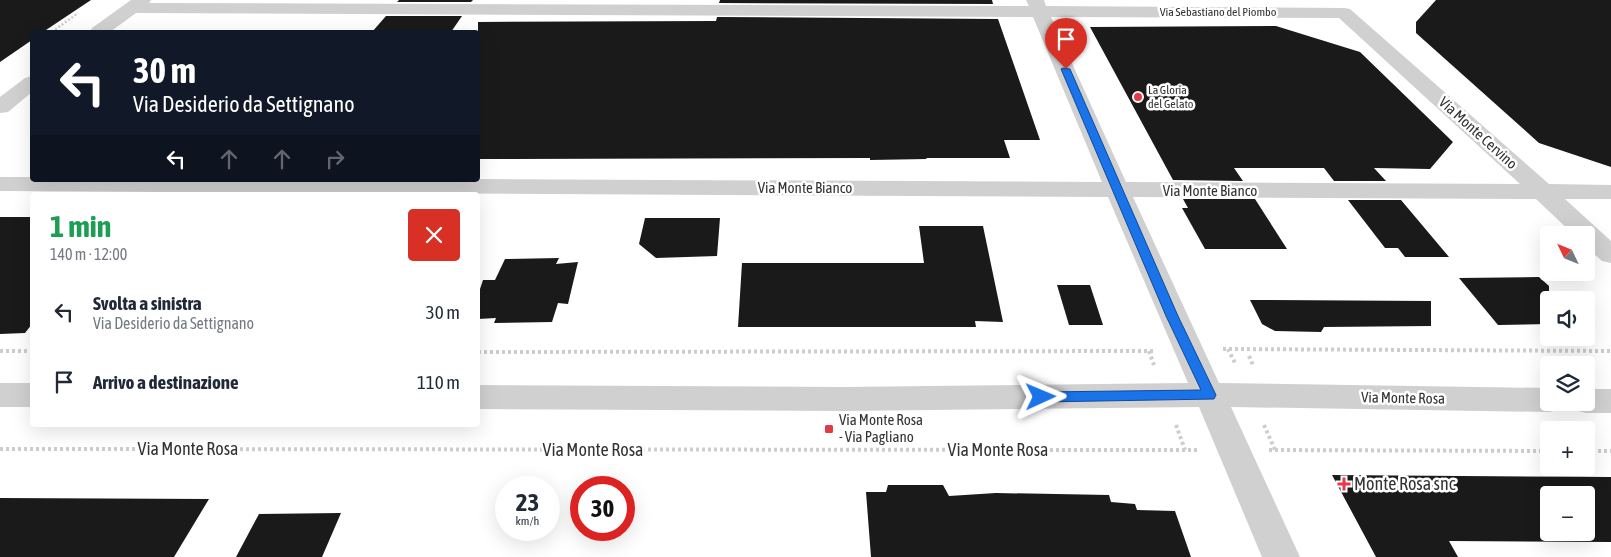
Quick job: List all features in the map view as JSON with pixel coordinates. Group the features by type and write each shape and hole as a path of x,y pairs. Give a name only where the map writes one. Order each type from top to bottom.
{"street":[{"name":"Via Sebastiano del Piombo","path":"136,4 1351,6"},
{"path":"102,30 136,4"},
{"path":"1037,5 1172,316 1210,395 1281,557"},
{"name":"Via Monte Cervino","path":"1351,6 1611,256"},
{"path":"0,107 30,84"},
{"name":"Via Monte Bianco","path":"0,184 1611,192"},
{"path":"0,395 30,395"},
{"name":"Via Monte Rosa","path":"480,397 842,399 1210,395 1540,400"},
{"path":"1595,401 1611,401"}],"path":[{"path":"55,30 82,11"},
{"path":"1228,349 1611,351"},
{"path":"0,351 30,351"},
{"path":"480,352 1150,351"},
{"name":"Via Monte Rosa","path":"0,449 1185,450"},
{"path":"1275,450 1540,451"},
{"path":"1595,451 1611,451"}],"building":[{"path":"0,0 91,0 46,30 30,30 30,41 0,62"},
{"path":"399,0 473,0 471,2 397,2"},
{"path":"720,0 992,0 993,4 719,3"},
{"path":"1436,0 1611,0 1611,167 1539,143 1416,33 1416,22"},
{"path":"386,16 462,16 452,30 374,30"},
{"path":"717,17 998,19 1040,140 1004,140 1010,158 870,160 870,158 480,159 480,30 478,30 478,22 716,21"},
{"path":"1276,26 1360,52 1453,142 1430,169 1374,168 1386,181 1334,181 1324,168 1234,168 1243,181 1173,180 1090,27"},
{"path":"1183,199 1255,199 1287,249 1205,249 1182,208 1188,208"},
{"path":"1348,200 1401,200 1449,257 1405,257 1398,248 1385,248"},
{"path":"0,217 30,217 30,327 25,333 0,334"},
{"path":"645,218 720,218 717,256 656,258 639,244"},
{"path":"919,226 983,226 1003,322 975,321 976,327 738,327 742,263 924,263"},
{"path":"559,258 556,264 578,262 568,304 558,303 552,322 494,323 496,318 480,319 480,289 483,280 495,280 505,259"},
{"path":"1539,277 1540,281 1543,281 1549,286 1549,291 1540,291 1540,324 1498,325 1459,278"},
{"path":"1057,285 1090,285 1103,325 1069,325"},
{"path":"1250,300 1431,301 1431,326 1324,327 1321,332 1275,331 1262,324"},
{"path":"1332,475 1611,477 1611,542 1449,541 1458,557 1376,557"},
{"path":"888,485 943,485 949,496 996,493 1109,495 1111,502 1135,504 1137,510 1175,511 1191,557 871,557 866,492 886,492"},
{"path":"0,498 209,499 174,557 0,557"},
{"path":"341,513 322,557 236,557 259,514"}],"place":[{"name":"La Gloria del Gelato","path":"1138,97"},
{"name":"Via Monte Rosa - Via Pagliano","path":"829,429"},
{"name":"Monte Rosa snc","path":"1344,484"}],"route":[{"path":"1041,397 1210,395 1172,316 1066,69"}]}
